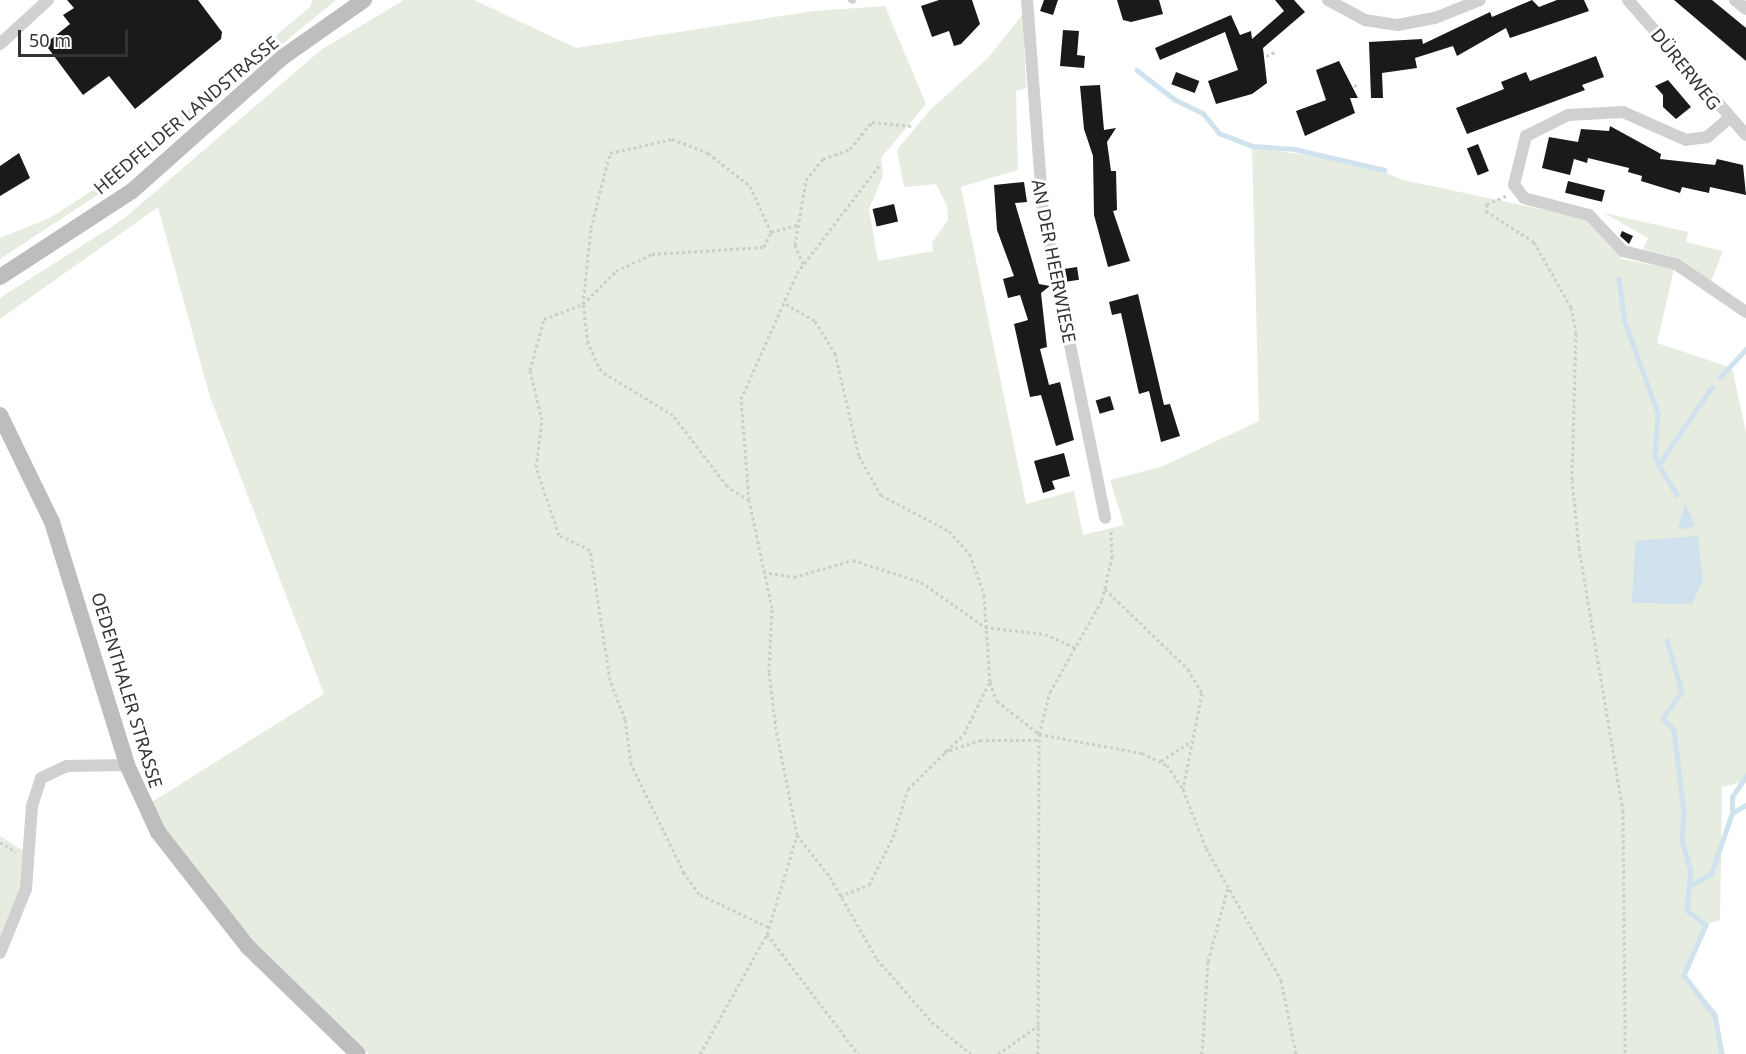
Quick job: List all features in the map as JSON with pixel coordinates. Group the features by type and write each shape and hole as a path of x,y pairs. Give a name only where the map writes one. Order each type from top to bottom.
{"main road":[{"name":"HEEDFELDER LANDSTRASSE","path":"0,277 132,191 283,57 364,0"},
{"name":"OEDENTHALER STRASSE","path":"0,415 52,522 127,765 158,832 213,908 295,998 358,1054"}],"street":[{"path":"0,44 48,0"},
{"name":"AN DER HEERWIESE","path":"1027,0 1043,212 1108,523"},
{"path":"1328,0 1365,20 1398,25 1435,18 1480,0"},
{"name":"DÜRERWEG","path":"1628,0 1728,119 1746,135"},
{"path":"1735,0 1746,9"},
{"path":"1728,119 1707,137 1686,140 1623,112 1568,115 1526,136 1514,185 1524,198 1589,215 1623,251 1676,264 1746,312"},
{"path":"0,953 26,889 36,786 57,768 127,765"}],"path":[{"path":"1266,56 1275,52"},
{"path":"1354,86 1359,84"},
{"path":"803,264 795,245 806,180 823,159 850,149 872,122 912,126"},
{"path":"749,500 727,486 673,415 601,370 588,343 583,304 591,228 610,153 672,139 708,153 750,186 771,232 764,247 652,254 616,271 583,304 544,319 530,370 542,420 536,466 559,535 590,550 610,680 625,718 631,764 684,873 699,894 768,927"},
{"path":"881,164 803,264 741,399 749,500 762,572 772,608 769,672 776,729 797,835 840,896 877,959 932,1022 970,1054"},
{"path":"1503,199 1487,204 1486,211 1534,242 1571,307 1576,333 1576,526 1623,810 1625,1054"},
{"path":"771,232 798,225"},
{"path":"786,304 815,321 835,353 859,456 881,495 949,531 970,554 984,595 990,682 1009,715 1039,734 1161,761 1183,789 1228,887 1281,980 1296,1054"},
{"path":"1038,1054 1038,740 1050,693 1078,649 1105,589 1108,523"},
{"path":"762,572 794,577 853,560 921,582 985,627 1045,634 1078,649"},
{"path":"1105,589 1188,669 1202,693 1183,789"},
{"path":"840,896 869,885 893,837 908,789 939,753 964,734 990,682"},
{"path":"939,753 980,740 1038,740"},
{"path":"1161,761 1192,741"},
{"path":"700,1054 767,934 797,835"},
{"path":"1202,1054 1208,961 1228,887"},
{"path":"767,934 858,1054"},
{"path":"998,1054 1039,1025"}],"shaded area":[{"path":"313,0 336,0 102,192 0,259 0,238 50,218 93,190 310,7"},
{"path":"404,0 474,0 576,48 814,11 885,6 926,104 881,158 883,176 869,209 878,261 933,251 932,243 948,220 947,206 936,184 904,187 897,150 930,110 988,58 1023,14 1026,88 1016,91 1018,170 961,187 1026,504 1074,491 1083,535 1124,525 1110,480 1161,467 1259,421 1252,147 1365,164 1403,180 1583,218 1622,259 1674,269 1657,343 1732,368 1746,432 1746,781 1722,787 1720,920 1709,924 1686,975 1717,1013 1725,1054 369,1054 252,942 164,827 152,802 324,694 210,397 158,207 0,319 0,298 122,220 321,50"},
{"path":"1604,213 1688,232 1686,242 1723,251 1711,282 1679,258 1643,249 1648,238"},
{"path":"0,836 25,852 22,888 0,944"}],"water":[{"path":"1685,503 1695,525 1688,529 1678,528"},
{"path":"1698,536 1703,580 1692,604 1632,603 1635,541"}],"building":[{"path":"67,0 198,0 222,32 221,39 135,109 109,76 83,95 45,44 70,24 63,15 74,8"},
{"path":"939,0 972,0 980,24 961,44 954,46 949,31 932,37 921,6"},
{"path":"1044,0 1058,0 1053,15 1040,11"},
{"path":"1117,0 1159,0 1163,14 1131,22 1123,20"},
{"path":"1275,0 1294,0 1305,12 1263,48 1267,83 1252,94 1216,104 1208,81 1238,70 1225,32 1160,60 1155,48 1231,15 1240,35 1251,31 1252,39 1284,11"},
{"path":"1532,0 1539,7 1557,0 1584,0 1589,11 1510,38 1506,28 1457,56 1453,46 1415,58 1417,68 1382,73 1383,98 1371,98 1369,42 1422,39 1423,44 1490,12 1492,17"},
{"path":"1674,0 1712,0 1746,28 1746,61"},
{"path":"1063,30 1079,31 1077,55 1085,56 1084,68 1060,66"},
{"path":"1596,56 1604,77 1582,85 1585,90 1467,134 1456,108 1504,89 1501,82 1526,72 1530,81"},
{"path":"1339,61 1358,98 1350,98 1355,113 1305,136 1296,111 1326,100 1316,70"},
{"path":"1176,72 1199,81 1195,93 1171,84"},
{"path":"1668,80 1691,107 1676,119 1663,107 1663,95 1655,86"},
{"path":"1100,85 1104,130 1116,128 1107,142 1111,171 1116,171 1117,210 1113,211 1130,261 1108,267 1094,215 1093,156 1084,129 1080,86"},
{"path":"1610,126 1661,154 1660,159 1715,165 1717,159 1743,165 1746,195 1710,187 1709,193 1682,187 1680,193 1641,181 1642,176 1628,172 1629,168 1588,158 1587,163 1574,159 1570,175 1542,168 1549,137 1578,142 1581,129 1609,131"},
{"path":"1478,144 1489,171 1478,175 1467,148"},
{"path":"19,153 30,178 0,196 0,166"},
{"path":"1568,181 1605,190 1602,202 1565,193"},
{"path":"1024,182 1027,202 1015,203 1039,284 1050,286 1041,293 1047,347 1040,349 1049,385 1060,382 1074,440 1056,446 1041,395 1030,397 1014,324 1028,320 1020,295 1008,298 1003,279 1014,276 997,230 994,185"},
{"path":"894,204 898,222 877,226 873,209"},
{"path":"1622,231 1633,236 1629,244 1620,236"},
{"path":"1077,267 1079,280 1066,282 1064,269"},
{"path":"1138,294 1164,405 1170,404 1180,436 1161,442 1149,391 1139,394 1121,313 1112,315 1109,302"},
{"path":"1110,396 1114,409 1100,414 1096,400"},
{"path":"1064,453 1070,476 1052,481 1055,489 1043,493 1034,461"}],"waterway":[{"path":"1137,70 1174,99 1203,113 1219,133 1253,146 1294,149 1385,170"},
{"path":"1619,279 1625,322 1658,413 1655,458 1677,495"},
{"path":"1720,377 1746,349"},
{"path":"1659,464 1712,387"},
{"path":"1667,640 1682,692 1663,718 1674,730 1684,813 1682,840 1691,871 1687,910 1706,925 1684,975 1715,1016 1722,1054"},
{"path":"1732,813 1732,797 1746,776"},
{"path":"1689,886 1711,874 1732,813 1746,805"}]}
